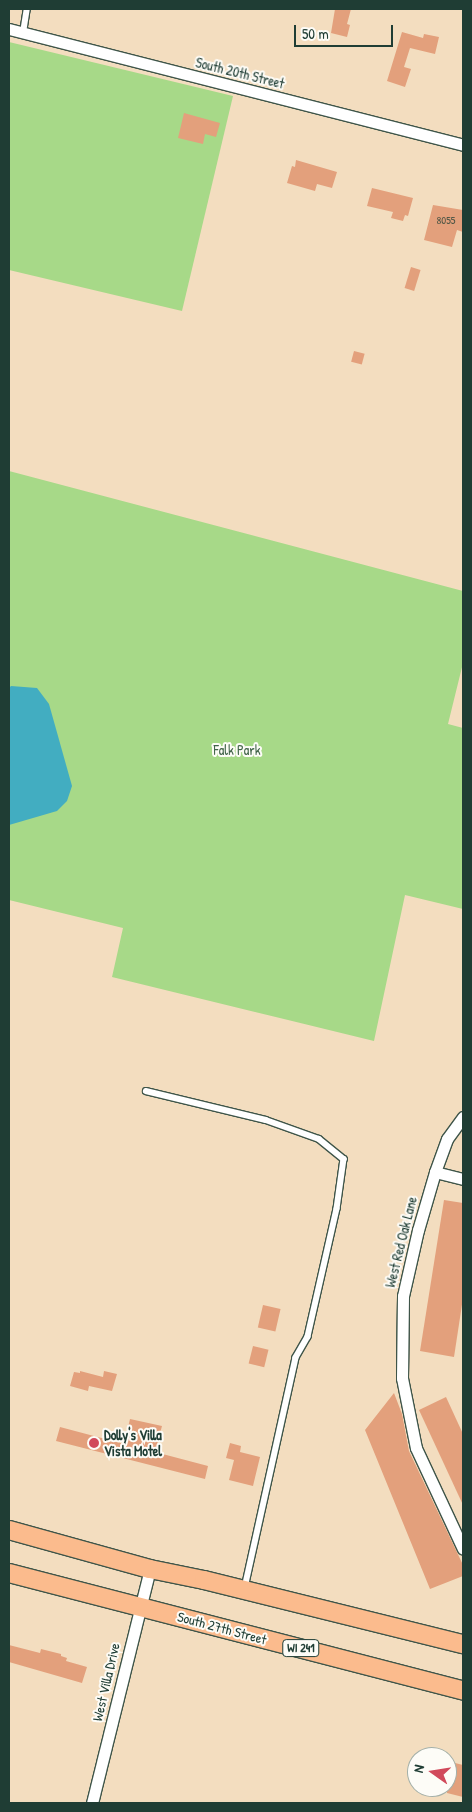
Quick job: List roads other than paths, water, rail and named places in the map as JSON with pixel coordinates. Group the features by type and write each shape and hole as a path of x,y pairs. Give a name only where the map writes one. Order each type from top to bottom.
{"main road":[{"path":"9,1530 150,1569 463,1644"},
{"name":"South 27th Street","path":"9,1573 463,1690"}],"street":[{"name":"South 20th Street","path":"9,29 463,145"},
{"name":"West Red Oak Lane","path":"463,1117 448,1139 435,1172 403,1296 402,1378 416,1448 463,1549"},
{"path":"435,1172 463,1179"},
{"name":"West Villa Drive","path":"92,1803 139,1606 150,1569"}],"lane":[{"path":"23,32 27,9"},
{"path":"146,1091 266,1120 319,1139 344,1159 337,1209 308,1337 296,1358 244,1590"}],"water":[{"path":"11,686 37,688 49,704 72,786 67,801 57,811 9,825 9,688"}],"place":[{"name":"Dolly's Villa Vista Motel","path":"94,1443"}],"park label":[{"name":"Falk Park","path":"237,750"}]}
